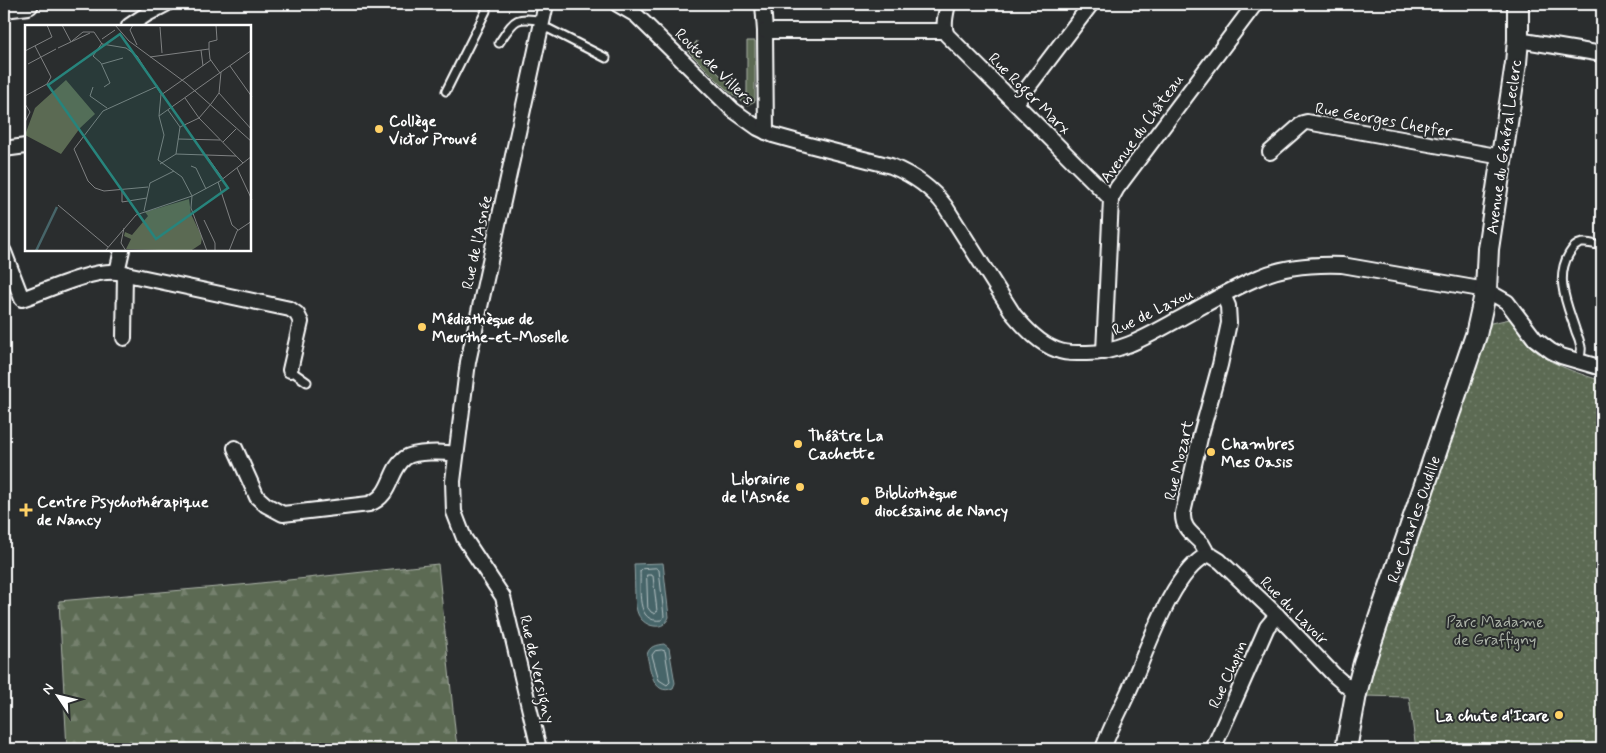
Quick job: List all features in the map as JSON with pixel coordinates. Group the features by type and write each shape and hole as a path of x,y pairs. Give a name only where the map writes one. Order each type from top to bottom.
{"street":[{"path":"4,7 28,4"},
{"path":"131,25 166,4"},
{"name":"Rue de l'Asnée","path":"503,597 471,551 458,525 454,512 453,497 456,454 468,362 546,4"},
{"name":"Route de Villers","path":"617,4 630,7 733,110 766,132"},
{"path":"762,4 765,31 766,132"},
{"path":"765,31 945,31 944,24 948,4"},
{"path":"1016,103 1091,4"},
{"name":"Avenue du Château","path":"1104,352 1111,199 1117,188 1255,4"},
{"name":"Avenue du Général Leclerc","path":"1486,290 1488,249 1518,40 1518,4"},
{"name":"Rue Roger Marx","path":"945,31 953,42 1111,199"},
{"path":"1518,40 1602,54"},
{"name":"Rue Georges Chepfer","path":"1270,152 1303,123 1307,122 1502,157"},
{"name":"Rue de Laxou","path":"766,132 886,164 902,170 913,177 932,191 942,202 1014,315 1029,332 1046,344 1068,353 1104,352 1129,345 1242,284 1268,274 1300,266 1327,264 1486,290"},
{"path":"4,149 25,146"},
{"path":"122,251 124,338"},
{"path":"4,252 22,299 107,271 290,309 297,314 301,322 290,370"},
{"path":"1486,290 1507,302 1543,346 1561,356 1602,368"},
{"name":"Rue Charles Oudille","path":"1346,749 1364,663 1476,335 1486,290"},
{"name":"Rue Mozart","path":"1207,555 1203,545 1190,532 1183,520 1192,473 1229,323 1228,306 1223,295"},
{"path":"236,448 258,497 283,514 369,504 384,494 398,467 407,456 440,452 456,454"},
{"path":"1102,749 1171,597 1191,567 1207,555"},
{"name":"Rue du Lavoir","path":"1207,555 1220,561 1277,615 1334,675 1356,694"},
{"name":"Rue de Versigny","path":"503,597 538,749"},
{"name":"Rue Chopin","path":"1213,749 1268,627 1277,615"}],"lane":[{"path":"446,91 486,11 486,4"},
{"path":"499,43 512,23 521,18 541,25 606,58"},
{"path":"1579,362 1581,347 1562,288 1562,276 1567,257 1572,248 1577,244 1583,242 1602,246"},
{"path":"290,370 307,382"}],"green space":[{"path":"697,41 696,52 741,95 747,94 747,41 755,41 755,101 747,105 728,91 688,51"},
{"name":"Parc Madame de Graffigny","path":"1510,319 1534,350 1552,362 1602,381 1602,749 1416,749 1409,697 1364,696 1436,476 1470,386 1491,323"},
{"path":"438,564 456,739 460,749 67,749 59,601 251,584"}],"water":[{"path":"663,563 669,617 667,622 654,626 643,621 637,611 634,564"},
{"path":"664,644 669,648 675,683 673,688 666,690 657,685 654,680 647,655 651,648"}],"place":[{"name":"Collège Victor Prouvé","path":"379,129"},
{"name":"Médiathèque de Meurthe-et-Moselle","path":"422,327"},
{"name":"Théâtre La Cachette","path":"798,444"},
{"name":"Chambres Mes Oasis","path":"1211,452"},
{"name":"Librairie de l'Asnée","path":"800,487"},
{"name":"Bibliothèque diocésaine de Nancy","path":"865,501"},
{"name":"Centre Psychothérapique de Nancy","path":"26,510"},
{"name":"La chute d'Icare","path":"1559,715"}]}
